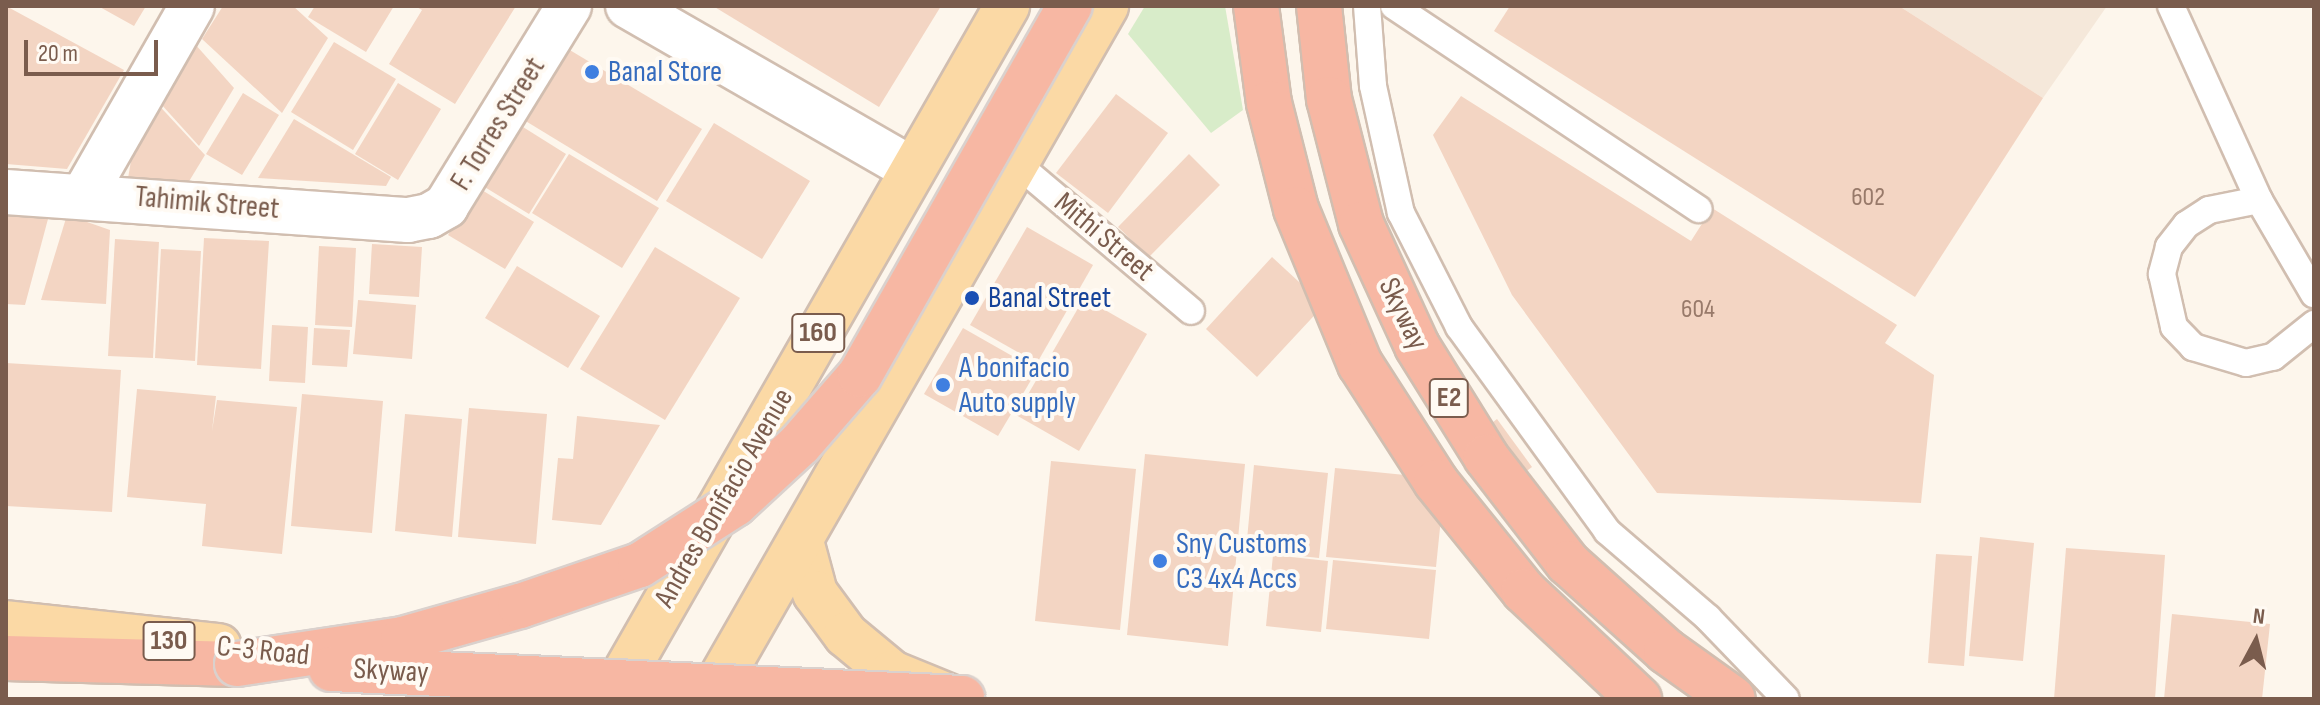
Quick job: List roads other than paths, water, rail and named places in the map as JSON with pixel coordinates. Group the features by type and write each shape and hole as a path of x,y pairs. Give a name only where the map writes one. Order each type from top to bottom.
{"highway":[{"path":"6,658 237,664 403,639 520,606 640,565 735,504 800,444 860,375 1070,6"},
{"name":"Skyway","path":"1256,6 1269,103 1296,209 1360,364 1436,482 1524,591 1639,699"},
{"name":"Skyway","path":"1319,6 1329,99 1361,224 1417,346 1486,457 1568,563 1666,651 1733,699"},
{"name":"Skyway","path":"237,664 978,699"}],"main road":[{"name":"Andres Bonifacio Avenue","path":"614,692 1007,6"},
{"path":"710,697 1106,6"},
{"path":"1276,6 1295,148 1345,298 1418,425 1504,546 1664,699"},
{"path":"801,541 815,593 846,635 892,673 958,699"},
{"name":"C-3 Road","path":"6,623 614,692 710,697"},
{"name":"130","path":"710,697 767,699"}],"street":[{"path":"85,193 192,6"},
{"name":"F. Torres Street","path":"408,220 446,206 569,6"},
{"path":"628,6 911,169"},
{"name":"Tahimik Street","path":"6,192 85,193 408,220"}],"lane":[{"path":"1367,6 1373,86 1401,213 1459,327 1607,531 1708,618 1786,699"},
{"path":"1394,6 1698,209"},
{"path":"2171,6 2259,200 2314,294"},
{"name":"Mithi Street","path":"1016,163 1191,311"},
{"path":"2259,200 2209,210 2186,225 2169,247 2163,302 2174,327 2206,353 2246,363 2273,357 2314,324"}],"place":[{"name":"Banal Store","path":"592,72"},
{"name":"Banal Street","path":"972,298"},
{"name":"A bonifacio Auto supply","path":"943,385"},
{"name":"Sny Customs C3 4x4 Accs","path":"1160,561"}]}
